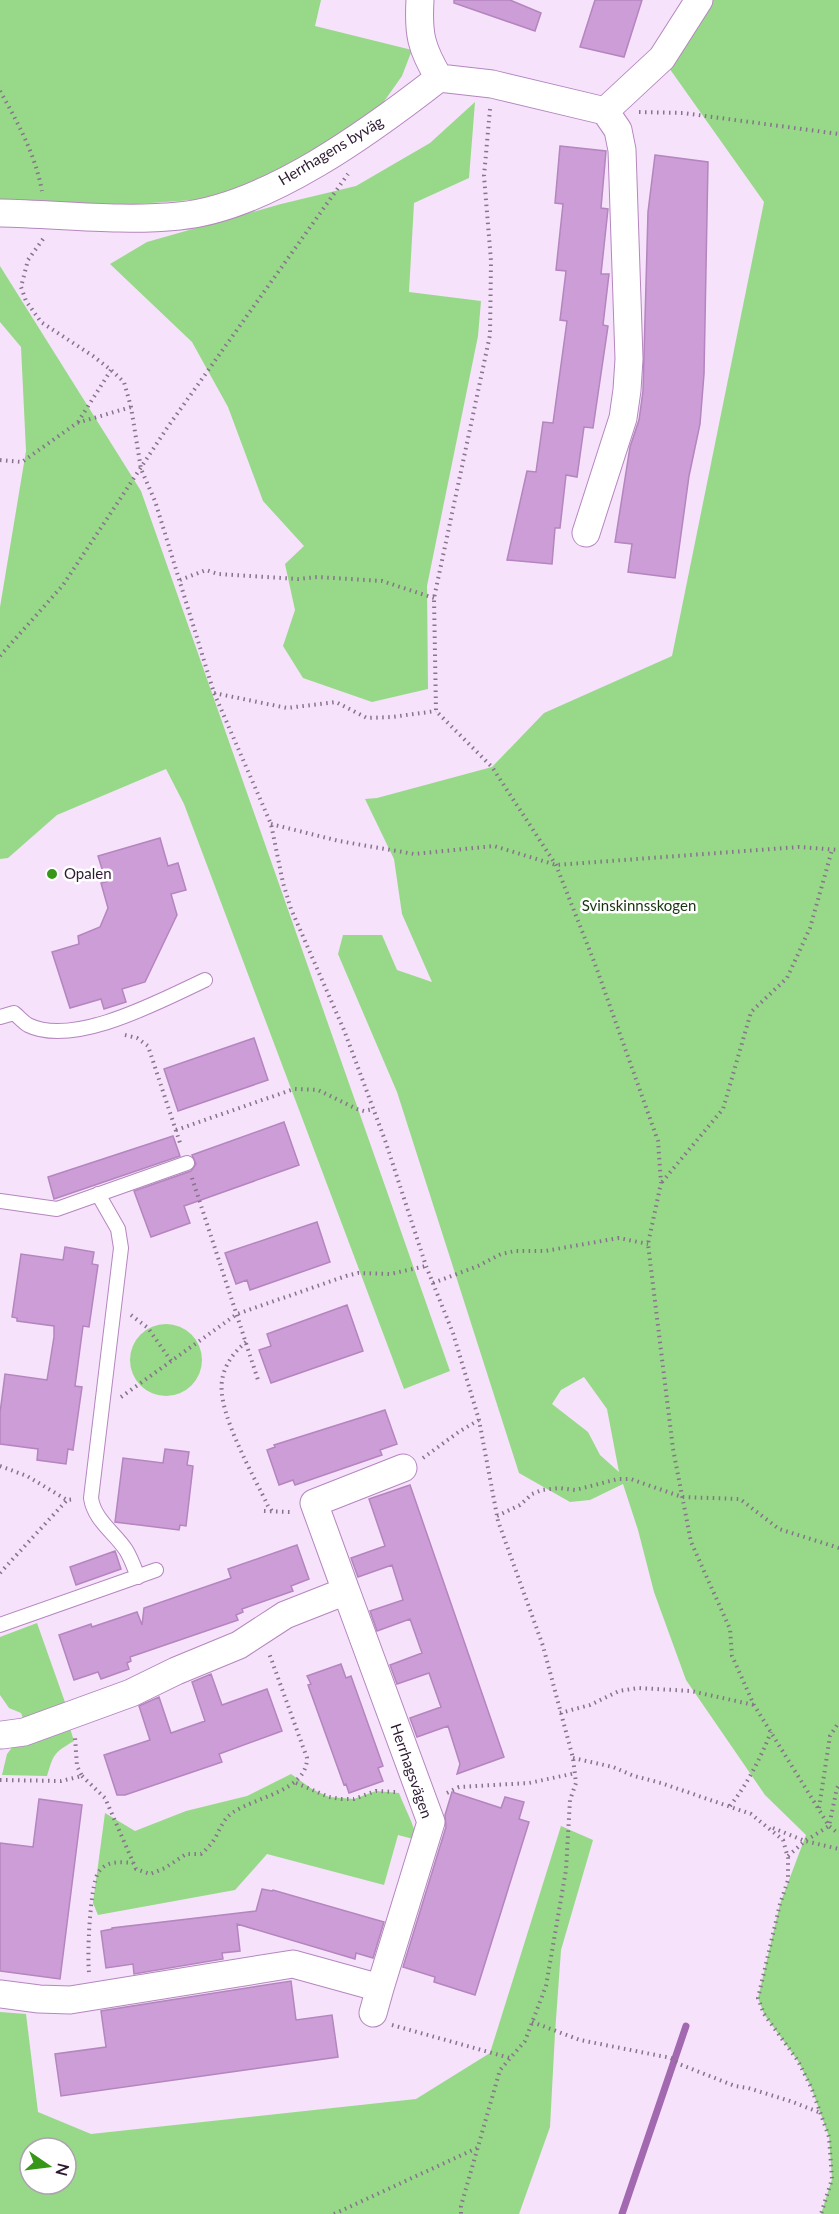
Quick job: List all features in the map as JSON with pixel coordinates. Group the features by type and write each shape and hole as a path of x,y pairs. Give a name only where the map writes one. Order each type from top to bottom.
{"street":[{"path":"420,0 419,28 425,55 439,78 492,84 605,111 618,130 622,150 629,359 623,418 586,533"},
{"path":"605,111 662,58 699,0"},
{"name":"Herrhagens byväg","path":"0,213 135,218 180,216 220,207 291,178 389,117 439,78"},
{"name":"Herrhagsvägen","path":"376,2000 431,1822 314,1503 404,1468"},
{"path":"0,1735 33,1729 131,1693 239,1644 285,1615 346,1591"},
{"path":"0,1994 39,2000 70,2000 293,1964 376,2000"}],"lane":[{"path":"0,1017 14,1013 28,1025 54,1031 75,1030 141,1010 205,980"},
{"path":"0,1201 57,1209 187,1162"},
{"path":"98,1194 118,1229 121,1248 91,1498 93,1507 99,1516 126,1549 138,1576"},
{"path":"0,1625 156,1570"}],"path":[{"path":"492,84 484,176 491,261 490,335 434,598 436,711 492,767 556,866 595,964 658,1141 661,1183 648,1244 673,1449 691,1542 730,1629 732,1656 754,1706 829,1826 839,1834"},
{"path":"0,91 22,129 37,165 46,214 43,240 28,260 21,287 26,301 41,322 111,370 124,382 131,407 141,469 155,501 214,693 272,824 283,883 291,909 344,1030 426,1266 453,1333 479,1420 497,1516 543,1646 573,1758 576,1783 570,1800 566,1870 546,1986 525,2040 500,2070 461,2206 461,2214"},
{"path":"605,111 683,113 839,134"},
{"path":"0,656 63,585 167,428 354,166"},
{"path":"77,423 111,370"},
{"path":"0,460 22,462 77,423 131,407"},
{"path":"180,580 206,570 218,574 298,579 317,577 382,581 434,598"},
{"path":"214,693 287,708 336,702 367,718 436,711"},
{"path":"272,824 339,841 414,854 494,846 556,866 799,847 839,850"},
{"path":"661,1183 723,1109 751,1012 787,978 810,928 832,850"},
{"path":"104,1023 120,1034 137,1038 148,1046 259,1383"},
{"path":"176,1130 294,1089 318,1090 357,1109 364,1111 373,1109"},
{"path":"433,1283 478,1266 501,1254 515,1251 544,1251 619,1238 648,1244"},
{"path":"101,1411 237,1314 352,1274 390,1274 426,1266"},
{"path":"114,1302 148,1328 171,1361"},
{"path":"246,1342 232,1355 226,1366 222,1382 223,1400 231,1427 268,1506 273,1512"},
{"path":"404,1468 417,1462 479,1420"},
{"path":"0,1466 27,1476 67,1500 91,1498"},
{"path":"497,1516 520,1505 532,1494 542,1490 559,1488 575,1490 618,1479 631,1479 682,1497 740,1499 779,1529 839,1548"},
{"path":"0,1573 67,1500"},
{"path":"76,1749 77,1766 82,1776 105,1798 136,1869 150,1874 165,1868 186,1854 201,1854 213,1842 218,1829 232,1813 296,1783 305,1773 307,1758 277,1677"},
{"path":"560,1713 590,1705 619,1691 638,1688 698,1692 754,1706"},
{"path":"819,1809 830,1736 839,1722"},
{"path":"730,1806 758,1764 771,1732"},
{"path":"573,1758 613,1767 751,1814 783,1840 788,1856 788,1880 780,1904 758,1998 764,2014 798,2061 811,2087 829,2137 832,2179 821,2214"},
{"path":"424,1804 459,1787 529,1783 576,1773"},
{"path":"0,1780 61,1781 82,1776"},
{"path":"296,1783 329,1797 340,1799 354,1799 378,1791"},
{"path":"788,1856 805,1841 829,1826 839,1785"},
{"path":"769,1827 805,1841 839,1849"},
{"path":"93,1996 87,1958 95,1883 99,1872 109,1864 133,1863"},
{"path":"376,2000 384,2022 510,2058"},
{"path":"532,2022 580,2040 671,2058 679,2064 735,2086 790,2101 821,2113"},
{"path":"334,2214 477,2148"}],"green space":[{"path":"0,0 321,0 315,26 412,50 402,76 373,117 279,172 206,199 137,204 0,203"},
{"name":"Svinskinnsskogen","path":"700,0 839,0 839,2214 821,2214 832,2179 829,2137 811,2087 798,2061 764,2014 758,1998 780,1904 806,1835 765,1795 686,1680 654,1592 623,1484 590,1500 570,1502 519,1473 397,1092 338,954 343,935 382,935 397,970 432,982 402,914 394,859 365,799 377,798 492,767 544,713 672,656 764,202 662,58","holes":["584,1377 607,1409 619,1472 600,1455 588,1432 552,1404 561,1390"]},
{"path":"475,102 469,178 414,203 409,292 481,301 478,336 427,586 428,689 372,702 303,678 283,646 295,610 285,564 304,546 263,501 228,407 192,342 110,264 147,242 281,204 356,186 430,143"},
{"path":"0,266 141,491 450,1371 404,1389 184,804 166,769 57,815 8,858 0,859 0,607 26,451 21,347 0,322"},
{"path":"159,1324 173,1324 192,1334 202,1353 202,1367 192,1386 173,1396 159,1396 140,1386 130,1367 130,1353 140,1334"},
{"path":"37,1623 66,1705 23,1718 21,1713 9,1708 0,1695 0,1637"},
{"path":"69,1725 74,1741 56,1754 47,1776 2,1775 7,1754 14,1745"},
{"path":"291,1774 312,1789 329,1797 354,1799 376,1791 399,1793 417,1840 398,1835 384,1885 267,1854 235,1890 98,1915 93,1903 105,1813 135,1831 186,1811 247,1796"},
{"path":"561,1826 593,1840 561,1950 550,2127 519,2214 0,2214 0,2012 26,2014 38,2112 91,2134 416,2099 490,2053"}],"building":[{"path":"454,0 510,0 541,13 535,31 454,3"},
{"path":"595,0 642,0 624,57 580,47"},
{"path":"560,146 606,151 601,208 608,209 601,274 609,274 603,325 608,326 593,428 584,427 577,477 566,475 560,528 555,528 552,564 507,560 527,471 536,472 543,422 553,423 567,321 560,320 566,271 556,270 563,204 555,203"},
{"path":"655,155 708,162 704,374 700,424 689,476 675,578 628,572 632,544 615,542 630,447 639,420 643,391 648,212"},
{"name":"Opalen","path":"160,838 168,866 178,863 186,890 171,894 177,915 145,982 122,989 126,1002 104,1009 101,999 70,1008 52,952 79,944 78,936 100,927 108,908 101,883 106,882 98,856"},
{"path":"254,1038 268,1080 178,1111 164,1069"},
{"path":"284,1122 299,1165 184,1206 190,1223 151,1237 134,1191 191,1171 196,1164 192,1155"},
{"path":"173,1136 180,1156 54,1199 48,1177"},
{"path":"317,1222 330,1262 250,1290 247,1280 236,1284 225,1253"},
{"path":"65,1247 94,1252 92,1264 98,1265 89,1327 83,1326 75,1386 82,1387 73,1450 68,1449 66,1464 37,1460 38,1449 0,1444 0,1413 5,1374 47,1380 54,1337 54,1326 17,1321 17,1318 12,1317 21,1254 63,1260"},
{"path":"347,1305 363,1351 271,1383 259,1350 271,1346 267,1334"},
{"path":"385,1410 397,1444 380,1450 382,1455 295,1485 293,1480 279,1485 267,1450 275,1447 274,1445"},
{"path":"165,1449 189,1452 187,1465 193,1466 186,1526 180,1525 179,1530 115,1522 123,1458 163,1463"},
{"path":"410,1485 504,1757 457,1774 460,1764 448,1726 417,1737 410,1718 441,1707 429,1673 397,1684 390,1665 422,1653 410,1619 377,1631 370,1611 403,1600 392,1565 358,1577 351,1558 385,1546 369,1499"},
{"path":"297,1545 309,1579 291,1586 293,1591 242,1609 243,1612 236,1615 238,1620 130,1657 131,1661 127,1663 129,1669 101,1679 98,1672 74,1680 59,1635 137,1612 142,1625 144,1608 231,1578 228,1569"},
{"path":"115,1551 121,1569 76,1585 70,1567"},
{"path":"341,1664 346,1678 351,1676 383,1766 378,1768 383,1781 349,1793 346,1784 344,1785 308,1685 311,1684 307,1676"},
{"path":"211,1674 222,1705 267,1689 282,1731 219,1754 222,1762 125,1795 117,1795 104,1755 150,1740 139,1706 159,1697 171,1733 205,1721 192,1682"},
{"path":"452,1792 501,1808 505,1797 524,1802 519,1819 529,1822 475,1995 434,1982 435,1977 403,1967 446,1827 445,1815"},
{"path":"39,1799 82,1805 60,1979 0,1971 0,1843 33,1847"},
{"path":"262,1889 273,1890 384,1922 373,1958 356,1953 355,1959 237,1924 240,1951 222,1953 223,1959 134,1974 133,1964 106,1968 101,1931 256,1911"},
{"path":"291,1981 296,2020 332,2015 338,2057 61,2096 55,2054 106,2047 101,2011"}],"waterway":[{"path":"622,2214 686,2026"}],"place":[{"name":"Opalen","path":"52,874"}]}
